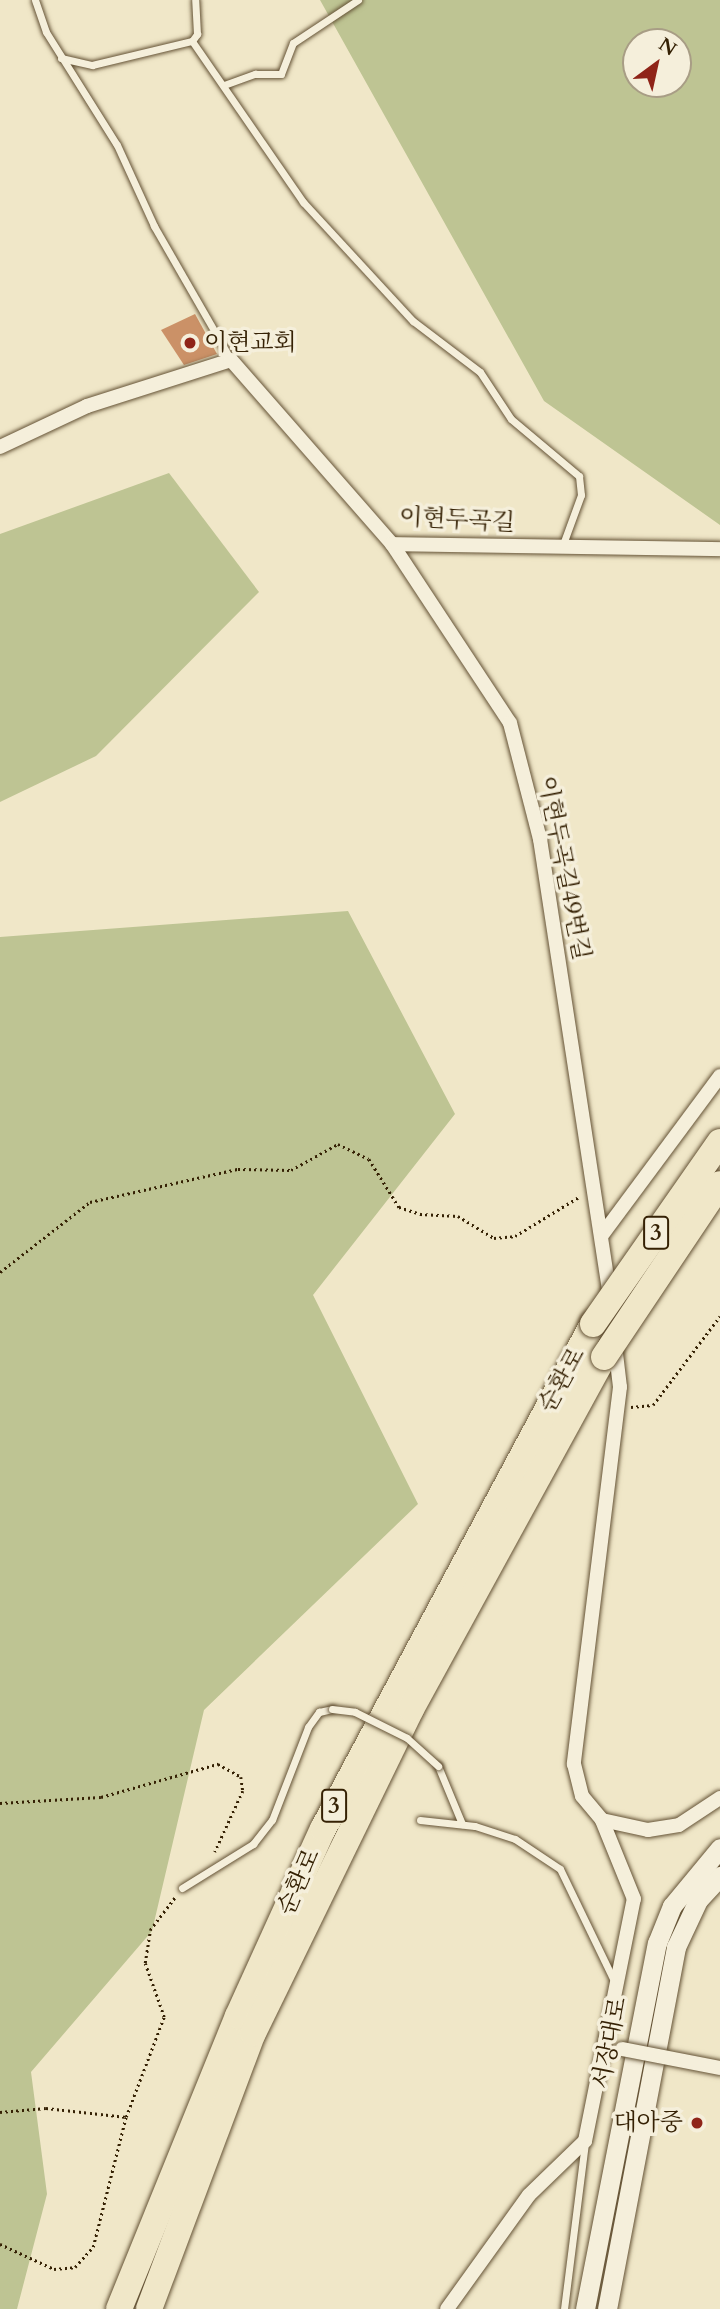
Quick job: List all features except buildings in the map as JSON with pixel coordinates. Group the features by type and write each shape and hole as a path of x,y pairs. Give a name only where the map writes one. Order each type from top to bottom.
{"highway":[{"name":"순환로","path":"118,2309 238,2016 323,1829 593,1324 720,1142"},
{"name":"순환로","path":"149,2309 253,2033 411,1709 604,1357 720,1184"}],"street":[{"path":"0,447 87,407 231,360"},
{"name":"이현두곡길","path":"231,360 392,544 720,549"},
{"name":"이현두곡길49번길","path":"392,544 510,723 540,839 602,1234 620,1387 574,1764 582,1796 602,1820 634,1899 585,2141"},
{"path":"602,1234 720,1076"},
{"path":"602,1820 648,1830 679,1825 720,1798"},
{"name":"서장대로","path":"584,2309 657,1943 672,1906 720,1848"},
{"name":"서장대로","path":"607,2309 676,1947 698,1900 720,1876"},
{"path":"604,2048 720,2068"},
{"path":"447,2309 529,2195 585,2141"},
{"path":"579,2309 587,2285"}],"lane":[{"path":"35,0 61,58 117,145 154,226 231,360"},
{"path":"61,58 92,65 192,41 197,34 195,0"},
{"path":"224,85 256,74 281,74 293,43 358,0"},
{"path":"192,41 303,202 413,321 480,372 511,419 579,476 580,495 562,547"},
{"path":"182,1888 253,1844 272,1820 308,1727 319,1712 332,1709 355,1712 407,1738 438,1766 462,1824"},
{"path":"420,1820 462,1824 533,1847 560,1869 616,1984"},
{"path":"564,2309 585,2141"}],"path":[{"path":"0,1272 90,1202 238,1169 291,1170 317,1160 338,1144 369,1158 399,1207 420,1214 458,1216 494,1238 515,1236 575,1197 596,1196"},
{"path":"617,1408 653,1405 720,1316"},
{"path":"0,1802 101,1797 218,1764 241,1777 243,1791 236,1817 196,1881"},
{"path":"0,2244 54,2269 75,2267 93,2247 126,2117 164,2017 145,1963 150,1930 182,1888"},
{"path":"0,2112 46,2108 126,2117"}],"green space":[{"path":"320,0 720,0 720,525 544,401"},
{"path":"169,473 259,592 96,756 0,802 0,534"},
{"path":"348,911 455,1114 313,1295 418,1504 204,1710 152,1931 31,2072 47,2194 17,2309 0,2309 0,937"}],"place":[{"name":"이현교회","path":"190,343"},
{"name":"대아중","path":"697,2123"}]}
